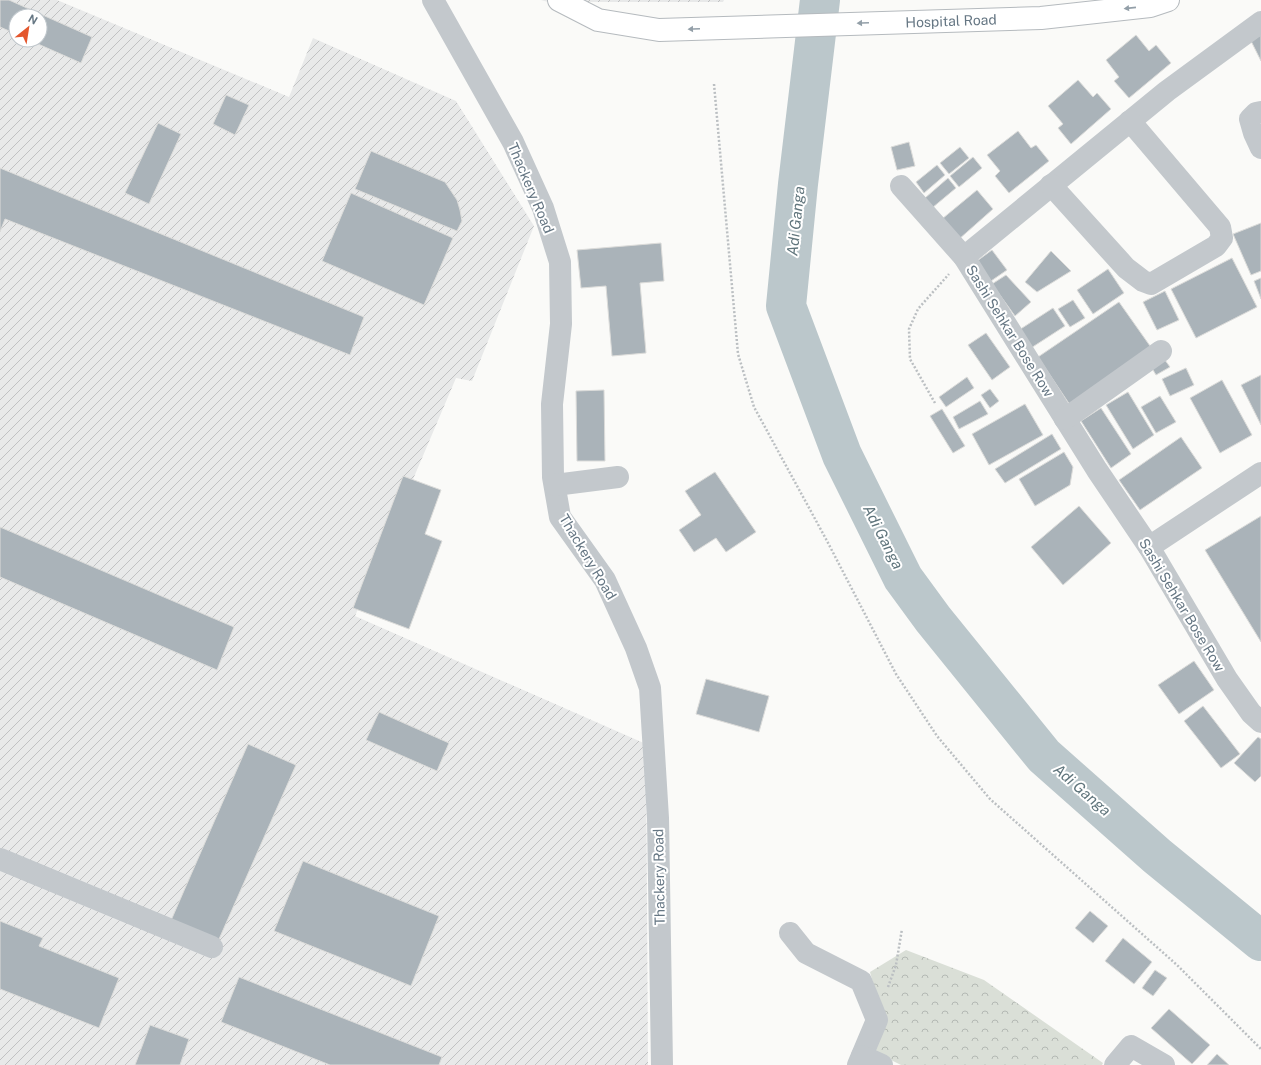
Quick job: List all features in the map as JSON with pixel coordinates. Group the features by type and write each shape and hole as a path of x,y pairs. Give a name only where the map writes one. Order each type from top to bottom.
{"main road":[{"name":"Hospital Road","path":"559,0 598,20 659,30 1041,18 1150,6 1168,0"}],"street":[{"name":"Thackery Road","path":"434,0 513,142 543,208 560,262 561,324 552,404 555,485 560,517 605,580 636,648 650,688 658,818 662,1065"},
{"name":"Sashi Sehkar Bose Row","path":"1261,22 1167,91 964,257 1065,419 1149,547 1227,679 1251,713 1261,722"},
{"path":"1261,112 1256,113 1250,119 1254,133 1261,148"},
{"path":"1051,185 1126,268 1143,281 1151,284 1216,246 1222,238 1220,227 1130,121"},
{"path":"901,186 964,257"},
{"path":"1065,419 1161,351"},
{"path":"1149,547 1261,473"},
{"path":"555,485 618,477"},
{"path":"0,859 212,947"},
{"path":"790,933 806,953 830,967 861,981 877,1020 860,1061 882,1065"},
{"path":"1115,1065 1131,1046 1164,1065"}],"path":[{"path":"714,84 738,354 754,407 826,538 896,674 937,736 990,799 1177,965 1261,1049"},
{"path":"935,403 910,359 909,329 918,309 964,257"},
{"path":"877,1020 896,965 902,929"}],"shaded area":[{"path":"0,0 57,0 289,97 313,38 456,101 534,226 472,381 456,378 355,616 646,744 648,1065 0,1065"},
{"path":"541,0 724,0 723,2 548,2"}],"green space":[{"path":"906,950 984,980 1103,1063 1102,1065 901,1065 873,1051 884,1023 870,972"}],"building":[{"path":"0,0 9,0 27,8 8,8 8,30 0,27"},
{"path":"48,17 92,37 81,63 47,48"},
{"path":"1136,35 1149,51 1156,45 1171,63 1129,98 1114,81 1119,77 1106,60"},
{"path":"1261,35 1261,61 1251,41"},
{"path":"1078,80 1093,97 1097,93 1111,109 1071,144 1058,128 1063,124 1048,106"},
{"path":"226,95 249,105 235,135 213,124"},
{"path":"158,123 181,134 149,204 125,193"},
{"path":"1018,131 1031,148 1036,145 1049,161 1009,193 995,176 1000,171 987,155"},
{"path":"909,142 915,166 897,170 891,147"},
{"path":"960,147 969,158 949,174 940,163"},
{"path":"371,151 445,182 457,200 460,210 462,221 457,231 355,189"},
{"path":"973,157 982,168 959,187 950,176"},
{"path":"937,165 945,175 924,193 916,182"},
{"path":"0,168 364,317 350,355 5,219 0,232"},
{"path":"948,178 956,188 932,208 925,198"},
{"path":"977,190 993,209 958,240 942,219"},
{"path":"351,193 453,238 424,305 322,261"},
{"path":"1261,223 1261,271 1251,275 1233,234"},
{"path":"661,243 664,281 640,283 646,353 612,356 606,286 581,288 577,250"},
{"path":"992,250 1007,270 991,281 977,261"},
{"path":"1051,251 1071,271 1037,292 1025,282"},
{"path":"1232,258 1257,307 1196,338 1171,289"},
{"path":"1108,269 1124,293 1093,314 1077,290"},
{"path":"1006,275 1031,302 1015,316 992,284"},
{"path":"1261,278 1261,299 1254,281"},
{"path":"1165,291 1179,320 1157,330 1143,302"},
{"path":"1073,300 1085,318 1070,327 1058,309"},
{"path":"1119,302 1155,353 1072,408 1038,357"},
{"path":"1053,308 1065,326 1031,348 1019,330"},
{"path":"986,333 1010,367 992,380 968,345"},
{"path":"1162,356 1170,367 1156,375 1149,363"},
{"path":"1186,368 1194,385 1170,396 1162,379"},
{"path":"1261,375 1261,425 1241,385"},
{"path":"967,377 974,388 946,407 939,397"},
{"path":"1222,380 1252,435 1220,453 1190,398"},
{"path":"990,389 999,401 990,408 981,395"},
{"path":"604,390 605,461 577,461 576,391"},
{"path":"1128,392 1154,435 1133,449 1106,405"},
{"path":"1160,396 1176,422 1156,433 1141,407"},
{"path":"980,401 988,414 959,429 953,417"},
{"path":"1025,404 1043,435 989,465 972,434"},
{"path":"1101,408 1131,454 1111,468 1081,421"},
{"path":"942,409 965,446 953,453 930,416"},
{"path":"1052,434 1061,449 1005,483 995,469"},
{"path":"1181,437 1202,468 1140,510 1119,480"},
{"path":"1064,452 1073,467 1070,485 1035,506 1019,479"},
{"path":"715,472 756,532 726,552 716,538 694,552 679,530 701,515 685,491"},
{"path":"403,476 441,490 425,534 442,541 409,629 353,608"},
{"path":"1079,506 1111,543 1063,585 1031,547"},
{"path":"1261,516 1261,642 1205,550"},
{"path":"0,527 234,627 217,670 0,577"},
{"path":"1194,661 1214,690 1179,714 1158,685"},
{"path":"706,679 769,696 759,732 696,714"},
{"path":"1203,706 1240,754 1221,768 1184,721"},
{"path":"379,712 449,743 437,771 366,740"},
{"path":"1258,737 1261,739 1261,776 1255,782 1234,763"},
{"path":"248,744 296,765 216,946 169,925"},
{"path":"303,861 439,916 411,986 274,931"},
{"path":"1090,911 1108,926 1093,943 1075,928"},
{"path":"0,921 43,938 39,946 119,978 99,1028 0,989"},
{"path":"1123,938 1152,962 1134,984 1105,961"},
{"path":"1155,970 1167,978 1153,996 1142,988"},
{"path":"239,977 442,1057 439,1065 330,1065 221,1022"},
{"path":"1169,1009 1210,1045 1192,1064 1151,1028"},
{"path":"150,1025 189,1039 180,1065 135,1065"},
{"path":"1217,1054 1229,1065 1207,1065"}],"waterway":[{"name":"Adi Ganga","path":"820,0 798,184 786,306 842,455 903,578 933,619 1044,756 1157,856 1261,941"}]}
